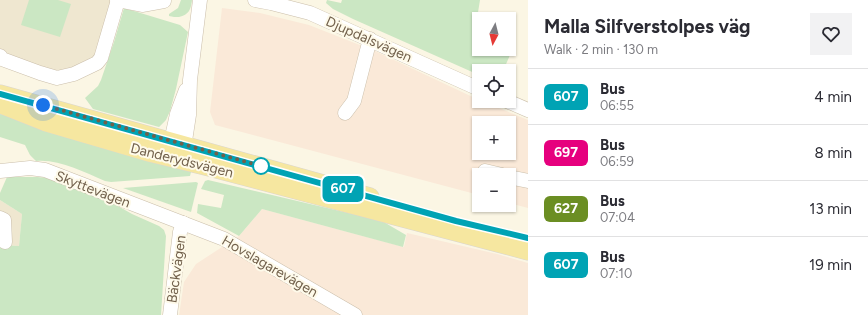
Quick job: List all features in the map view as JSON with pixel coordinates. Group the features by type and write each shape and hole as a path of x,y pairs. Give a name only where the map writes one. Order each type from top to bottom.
{"main road":[{"name":"Danderydsvägen","path":"0,94 176,151 528,251"},
{"name":"Danderydsvägen","path":"0,104 45,122 151,153 176,151 528,238"}],"street":[{"path":"0,56 2,59 57,78 74,74 97,63 101,58 118,0 142,5 164,2"},
{"path":"176,151 189,115 190,80 200,0"},
{"name":"Djupdalsvägen","path":"255,0 271,1 310,13 472,86"},
{"path":"345,113 354,101 370,39"},
{"path":"516,105 528,110"},
{"name":"Skyttevägen","path":"0,170 30,168 45,170 183,223"},
{"path":"516,178 528,181"},
{"path":"0,218 4,220 5,242"},
{"name":"Bäckvägen","path":"170,315 180,232 183,223"},
{"name":"Hovslagarevägen","path":"183,223 224,239 355,315"}],"shaded area":[{"path":"0,0 116,0 97,60 56,76 0,60"},
{"path":"222,8 260,13 309,25 375,51 472,97 472,108 499,108 528,120 528,208 516,205 516,168 472,168 472,193 215,125 210,112"},
{"path":"0,200 22,214 19,246 0,245"},
{"path":"262,209 404,247 407,233 497,254 528,263 528,315 179,315 184,282 196,264 239,236"}],"green space":[{"path":"29,0 58,0 71,4 60,37 21,25"},
{"path":"181,0 192,0 189,11 185,15 179,17 169,16 169,14 178,8"},
{"path":"327,0 341,3 342,0 480,0 478,12 472,12 472,56 510,56 506,64 472,64 472,72 353,19 333,9 326,3"},
{"path":"124,8 180,25 188,32 170,111 166,120 159,127 93,109 85,98 98,86 101,80"},
{"path":"0,114 183,168 191,172 190,176 111,182 62,164 36,161 30,155 25,145 0,137"},
{"path":"7,177 50,178 111,202 132,214 159,226 164,230 166,236 161,315 0,315 0,245 19,246 22,214 0,200 0,193"},
{"path":"208,180 382,221 406,235 403,247 262,209 239,236 197,213 198,204 221,208 224,195 201,189 205,181"},
{"path":"198,183 191,212 123,188"}],"bus line":[{"name":"607","path":"0,94 456,221 528,238"}],"route":[{"path":"43,105 261,166"}]}
